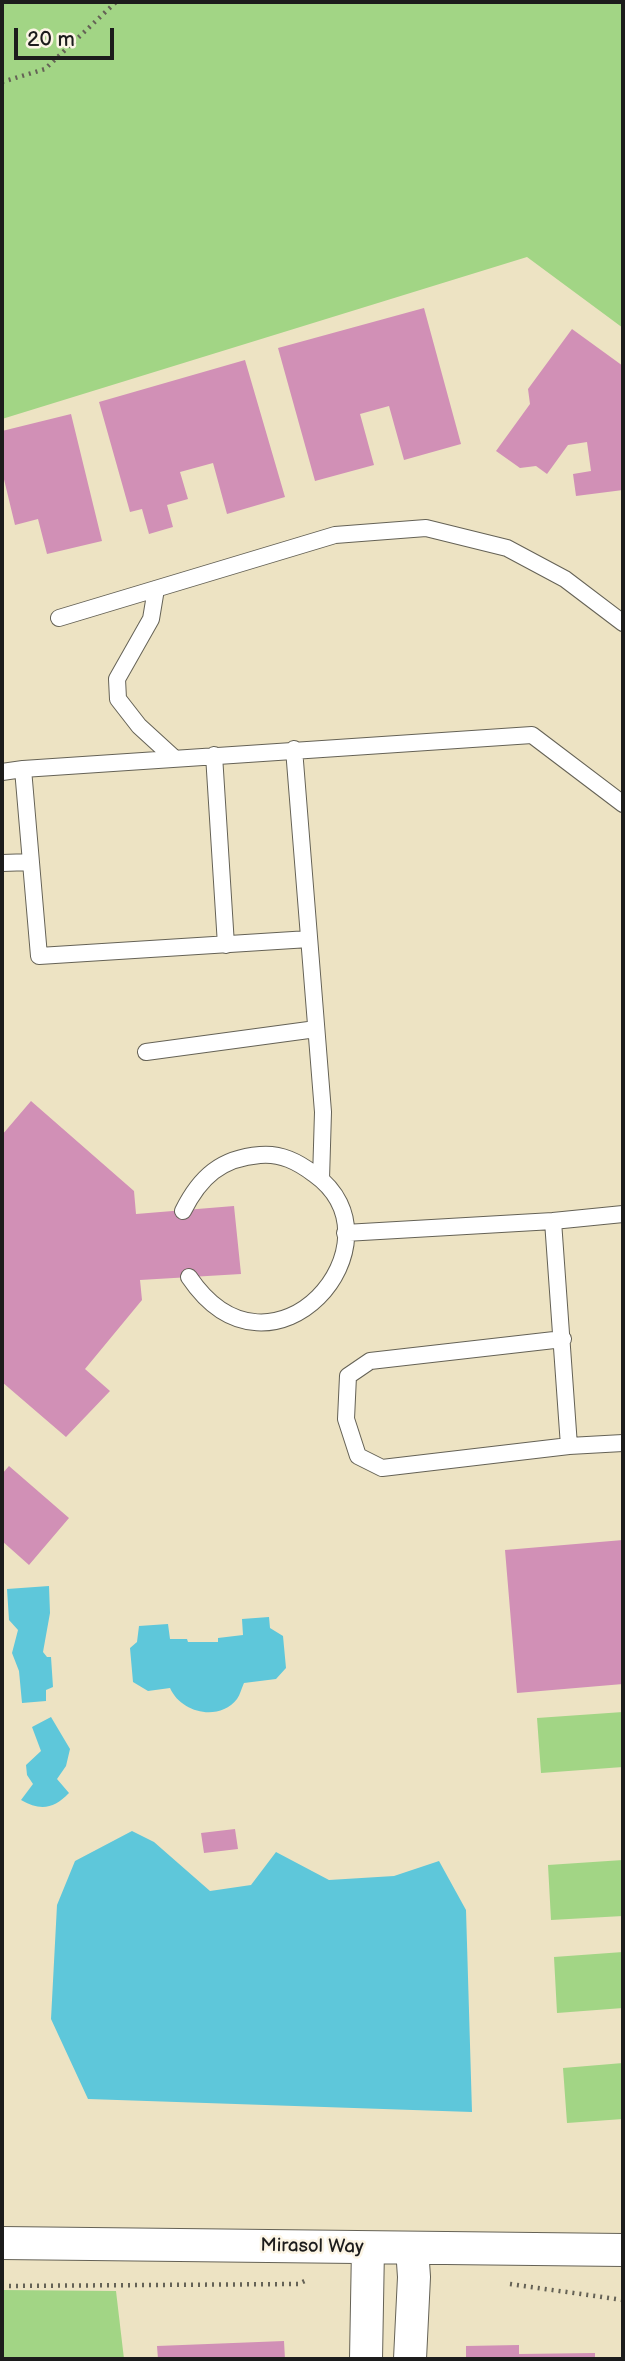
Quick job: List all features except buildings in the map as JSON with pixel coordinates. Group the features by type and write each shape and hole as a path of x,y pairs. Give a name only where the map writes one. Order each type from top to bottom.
{"street":[{"name":"Mirasol Way","path":"2,2243 367,2262 411,2248 623,2250"},
{"path":"410,2359 414,2277 411,2248"},
{"path":"366,2359 367,2262"}],"lane":[{"path":"59,618 335,535 426,528 507,548 565,579 623,623"},
{"path":"156,589 151,619 117,679 118,699 139,726 174,758"},
{"path":"2,772 532,734 623,804"},
{"path":"294,749 323,1112 321,1179"},
{"path":"214,755 226,944"},
{"path":"23,769 38,956 309,939"},
{"path":"2,863 31,862"},
{"path":"146,1052 316,1029"},
{"path":"183,1210 196,1185 214,1168 241,1156 270,1154 298,1162 321,1179 338,1203 345,1233 343,1258 334,1281 316,1302 297,1315 272,1321 247,1321 224,1313 203,1298 189,1277"},
{"path":"345,1233 553,1221 623,1214"},
{"path":"553,1221 569,1446"},
{"path":"563,1339 370,1361 348,1376 346,1419 358,1456 382,1468 569,1446 623,1443"}],"path":[{"path":"2,82 45,69 116,2"},
{"path":"2,2286 298,2284 318,2275 367,2262"},
{"path":"504,2283 623,2300"}],"green space":[{"path":"2,2 623,2 623,328 527,257 2,419"},
{"path":"623,1712 623,1767 541,1773 537,1718"},
{"path":"623,1860 623,1916 551,1920 548,1865"},
{"path":"623,1952 623,2008 557,2013 554,1957"},
{"path":"623,2063 623,2119 567,2123 563,2068"},
{"path":"2,2290 116,2291 124,2359 2,2359"}],"water":[{"path":"49,1586 50,1613 43,1652 47,1657 51,1657 53,1687 46,1690 46,1701 22,1703 19,1671 12,1653 18,1630 9,1620 7,1589"},
{"path":"269,1617 270,1628 283,1636 286,1668 276,1679 244,1683 237,1699 229,1706 201,1712 183,1704 170,1688 148,1691 133,1682 130,1648 137,1642 139,1626 168,1624 170,1639 218,1642 218,1638 243,1635 242,1619"},
{"path":"51,1717 70,1749 66,1766 57,1779 69,1793 52,1805 34,1806 21,1800 33,1784 27,1775 26,1765 41,1751 32,1727"},
{"path":"132,1831 154,1842 210,1891 251,1885 276,1852 329,1880 394,1876 439,1861 466,1910 472,2112 88,2099 51,2019 57,1905 75,1861"}]}
